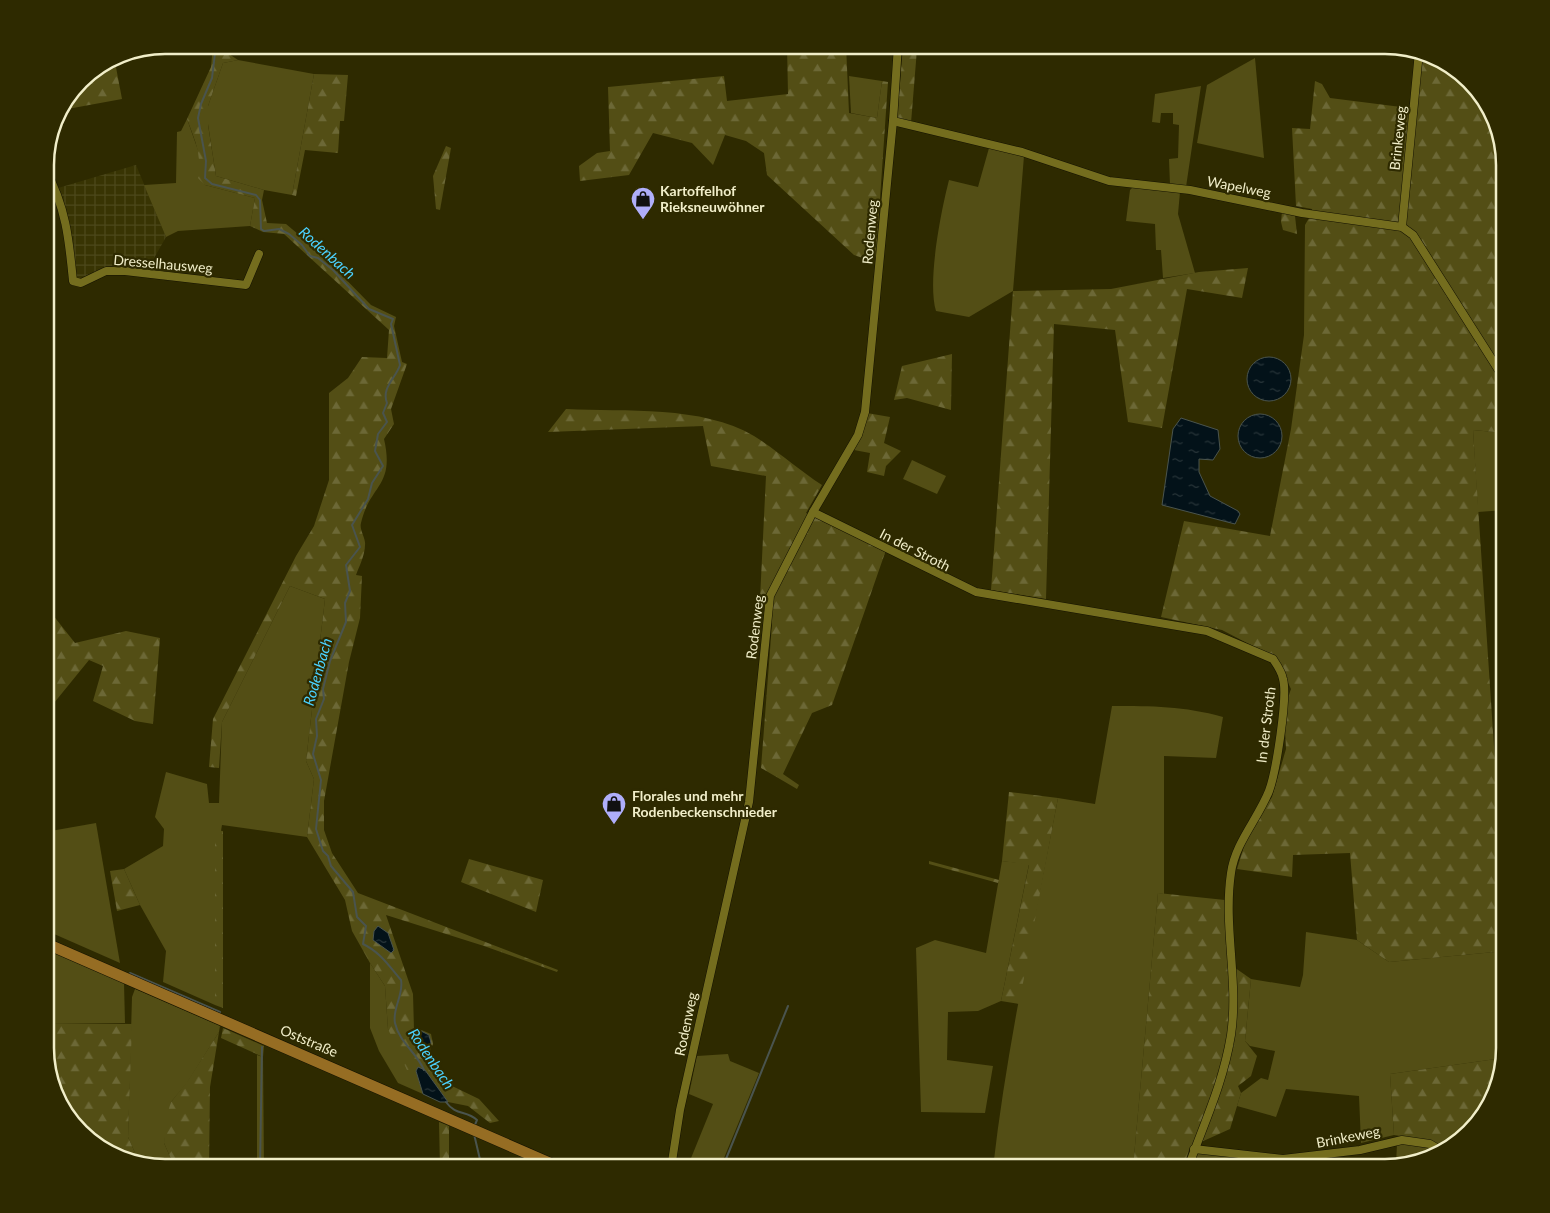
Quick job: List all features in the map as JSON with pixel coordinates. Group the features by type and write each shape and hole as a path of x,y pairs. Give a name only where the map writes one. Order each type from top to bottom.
{"main road":[{"name":"Oststraße","path":"54,947 541,1159"}],"street":[{"name":"Rodenweg","path":"672,1159 680,1110 749,802 770,596 813,512 858,435 865,412 893,121 897,54"},
{"name":"Brinkeweg","path":"1402,227 1418,59"},
{"name":"Wapelweg","path":"893,121 1022,152 1108,182 1190,190 1302,212 1402,227"},
{"name":"Dresselhausweg","path":"54,185 58,192 64,216 73,281 81,283 106,271 125,271 246,285 259,254"},
{"path":"1402,227 1413,235 1496,366"},
{"name":"In der Stroth","path":"813,512 976,592 1207,630 1272,659 1278,668 1283,678 1284,697 1272,777 1268,791 1246,832 1231,870 1228,897 1234,966 1231,1035 1215,1102 1191,1159"},
{"name":"Brinkeweg","path":"1194,1149 1283,1159 1360,1150 1402,1140 1430,1144 1436,1148"}],"shaded area":[{"path":"136,165 166,237 153,260 103,268 77,280 66,215 58,188"}],"green space":[{"path":"212,54 229,54 238,60 223,63 208,106 208,125 216,176 264,190 262,200 267,223 286,224 317,250 371,305 396,317 394,326 402,362 407,364 391,409 394,424 384,439 387,455 384,476 365,510 361,523 365,549 356,575 362,576 360,618 349,662 324,801 324,830 332,853 358,893 558,970 557,972 484,946 386,915 413,994 414,1030 419,1029 431,1034 433,1044 430,1050 450,1085 479,1099 499,1121 490,1123 468,1106 448,1102 425,1070 418,1067 407,1070 388,1029 385,986 352,931 345,900 307,837 314,779 306,761 325,599 290,586 222,722 219,768 209,767 213,719 296,556 314,526 329,480 329,393 348,378 362,357 387,358 389,330 284,234 263,232 250,226 255,198 205,185 198,178 198,155 187,119 211,67"},
{"path":"787,54 846,54 849,113 877,118 882,81 888,82 876,257 871,261 854,255 767,175 764,153 746,141 725,135 713,165 692,143 653,133 629,175 580,181 579,166 597,153 610,151 608,87 724,76 727,101 788,94"},
{"path":"902,54 917,54 911,123 897,120"},
{"path":"1255,58 1264,158 1197,143 1207,85"},
{"path":"238,60 314,74 292,195 264,190 216,176 208,124 208,106 223,63"},
{"path":"1421,60 1447,72 1464,86 1485,115 1495,150 1496,432 1473,430 1496,777 1496,952 1389,962 1357,940 1350,853 1293,855 1292,877 1237,869 1249,830 1272,797 1286,749 1284,709 1291,689 1276,658 1222,630 1161,617 1184,521 1270,536 1291,429 1304,335 1305,225 1309,218 1312,217 1312,209 1296,206 1292,128 1310,129 1315,81 1322,84 1330,98 1417,109"},
{"path":"115,65 122,99 69,109 81,91 91,81"},
{"path":"314,74 348,75 344,121 340,121 338,153 305,150 296,196 292,195"},
{"path":"849,76 882,81 877,118 851,113"},
{"path":"1201,86 1186,187 1170,185 1169,159 1178,158 1179,125 1173,124 1173,113 1161,113 1160,123 1152,122 1155,94"},
{"path":"187,119 199,153 205,185 255,198 250,226 178,231 166,237 144,185 176,183 177,132 181,131"},
{"path":"446,146 451,148 440,210 436,209 433,176"},
{"path":"989,148 1024,156 1013,291 969,317 936,311 933,283 934,265 942,209 949,180 978,187"},
{"path":"1133,187 1180,192 1178,214 1195,273 1163,278 1161,250 1156,250 1155,224 1126,221 1130,190"},
{"path":"1282,211 1295,216 1297,234 1283,230 1281,222"},
{"path":"1248,268 1242,298 1187,289 1162,428 1128,422 1115,330 1054,324 1046,599 991,590 1013,291 1111,289 1199,272"},
{"path":"952,354 951,410 907,398 894,400 902,366"},
{"path":"566,409 663,412 711,419 733,426 754,436 822,485 806,513 886,550 832,705 812,713 783,774 799,785 797,789 761,768 772,624 760,599 766,476 711,466 703,426 548,432"},
{"path":"867,413 890,417 884,443 901,451 886,466 884,476 867,472 870,453 854,450"},
{"path":"1473,430 1496,432 1496,511 1478,512"},
{"path":"912,460 946,476 937,494 903,479"},
{"path":"290,586 325,599 306,761 314,779 307,837 222,825 221,831 215,831 215,1005 163,982 166,951 140,905 124,869 163,846 164,829 155,817 166,772 207,784 209,803 219,803 222,722"},
{"path":"54,616 75,643 126,631 160,638 153,724 135,721 93,701 103,666 89,660 54,703"},
{"path":"1112,706 1181,709 1223,717 1216,758 1164,756 1164,894 1158,893 1134,1159 994,1159 1014,1029 1058,798 1095,804"},
{"path":"1009,792 1058,798 1019,1004 1001,1001 1029,865 1002,861"},
{"path":"96,823 120,963 54,934 54,830"},
{"path":"215,830 223,831 223,1008 215,1005"},
{"path":"469,859 543,880 536,912 461,882"},
{"path":"929,861 999,880 998,883 929,864"},
{"path":"1002,861 1029,864 1001,1001 978,1011 948,1012 947,1060 993,1066 985,1113 921,1112 916,948 935,940 986,953"},
{"path":"124,869 140,905 117,911 110,871"},
{"path":"1158,893 1225,900 1231,965 1251,979 1245,1041 1257,1056 1251,1076 1238,1086 1241,1093 1230,1129 1190,1147 1186,1159 1134,1159"},
{"path":"1306,932 1357,940 1389,962 1496,952 1495,1059 1390,1074 1394,1135 1361,1143 1359,1096 1286,1089 1276,1117 1237,1106 1241,1093 1261,1078 1268,1080 1275,1051 1250,1046 1245,1041 1251,979 1300,987 1303,975"},
{"path":"54,953 124,983 125,1023 54,1023"},
{"path":"370,963 385,986 388,1029 418,1067 416,1071 423,1094 398,1083 379,1051 370,1028"},
{"path":"135,989 220,1026 219,1032 187,1083 171,1102 164,1143 171,1159 157,1159 136,1155 128,1137 132,997"},
{"path":"54,1023 132,1024 128,1137 136,1155 115,1148 103,1141 81,1122 72,1110 65,1098 56,1070"},
{"path":"223,1028 264,1046 263,1057 221,1038"},
{"path":"219,1032 210,1087 209,1159 171,1159 164,1143 165,1121 171,1102 187,1082"},
{"path":"728,1054 730,1061 759,1073 724,1158 726,1159 691,1159 713,1104 689,1094 697,1056"},
{"path":"257,1055 263,1057 264,1159 257,1159"},
{"path":"1495,1059 1488,1091 1481,1104 1464,1127 1439,1145 1433,1141 1394,1135 1390,1074"},
{"path":"439,1122 449,1126 449,1159 440,1159"},
{"path":"1397,1144 1421,1145 1432,1149 1414,1155 1396,1158"},
{"path":"1198,1153 1254,1157 1332,1155 1332,1159 1193,1158"}],"water":[{"path":"1269,357 1281,361 1287,367 1291,379 1287,391 1281,397 1269,401 1257,397 1251,391 1247,379 1251,367 1257,361"},
{"path":"1260,414 1272,418 1278,424 1282,436 1278,448 1272,454 1260,458 1248,454 1242,448 1238,436 1242,424 1248,418"},
{"path":"1181,418 1218,430 1220,449 1213,460 1199,459 1199,472 1210,496 1238,511 1240,514 1235,524 1162,505 1173,429"},
{"path":"378,926 388,933 394,950 391,953 373,940 374,931"},
{"path":"419,1030 429,1035 431,1043 429,1048 422,1047 414,1037 416,1031"},
{"path":"418,1067 425,1070 448,1102 440,1102 423,1094 416,1071"}],"waterway":[{"name":"Rodenbach","path":"215,54 212,78 201,104 198,118 206,161 205,178 212,184 256,195 260,200 261,229 264,231 279,229 289,234 302,245 310,256 318,258 333,270 369,309 393,319 391,324 400,365 387,388 387,403 383,413 387,422 378,434 375,451 383,466 372,483 368,499 352,525 360,547 346,565 350,591 345,603 346,622 330,661 323,689 324,699 316,719 317,736 313,754 321,780 316,829 323,851 328,856 331,866 353,892 357,917 366,926 363,944 379,955 401,980 401,991 395,1012 395,1023 400,1036 424,1070"},
{"path":"130,973 220,1012"},
{"path":"726,1159 788,1006"},
{"path":"260,1159 262,1047"},
{"name":"Rodenbach","path":"446,1102 457,1111 477,1120 474,1127"},
{"name":"Rodenbach","path":"474,1134 480,1159"}],"place":[{"name":"Kartoffelhof Rieksneuwöhner","path":"643,220"},
{"name":"Florales und mehr Rodenbeckenschnieder","path":"614,825"}]}
